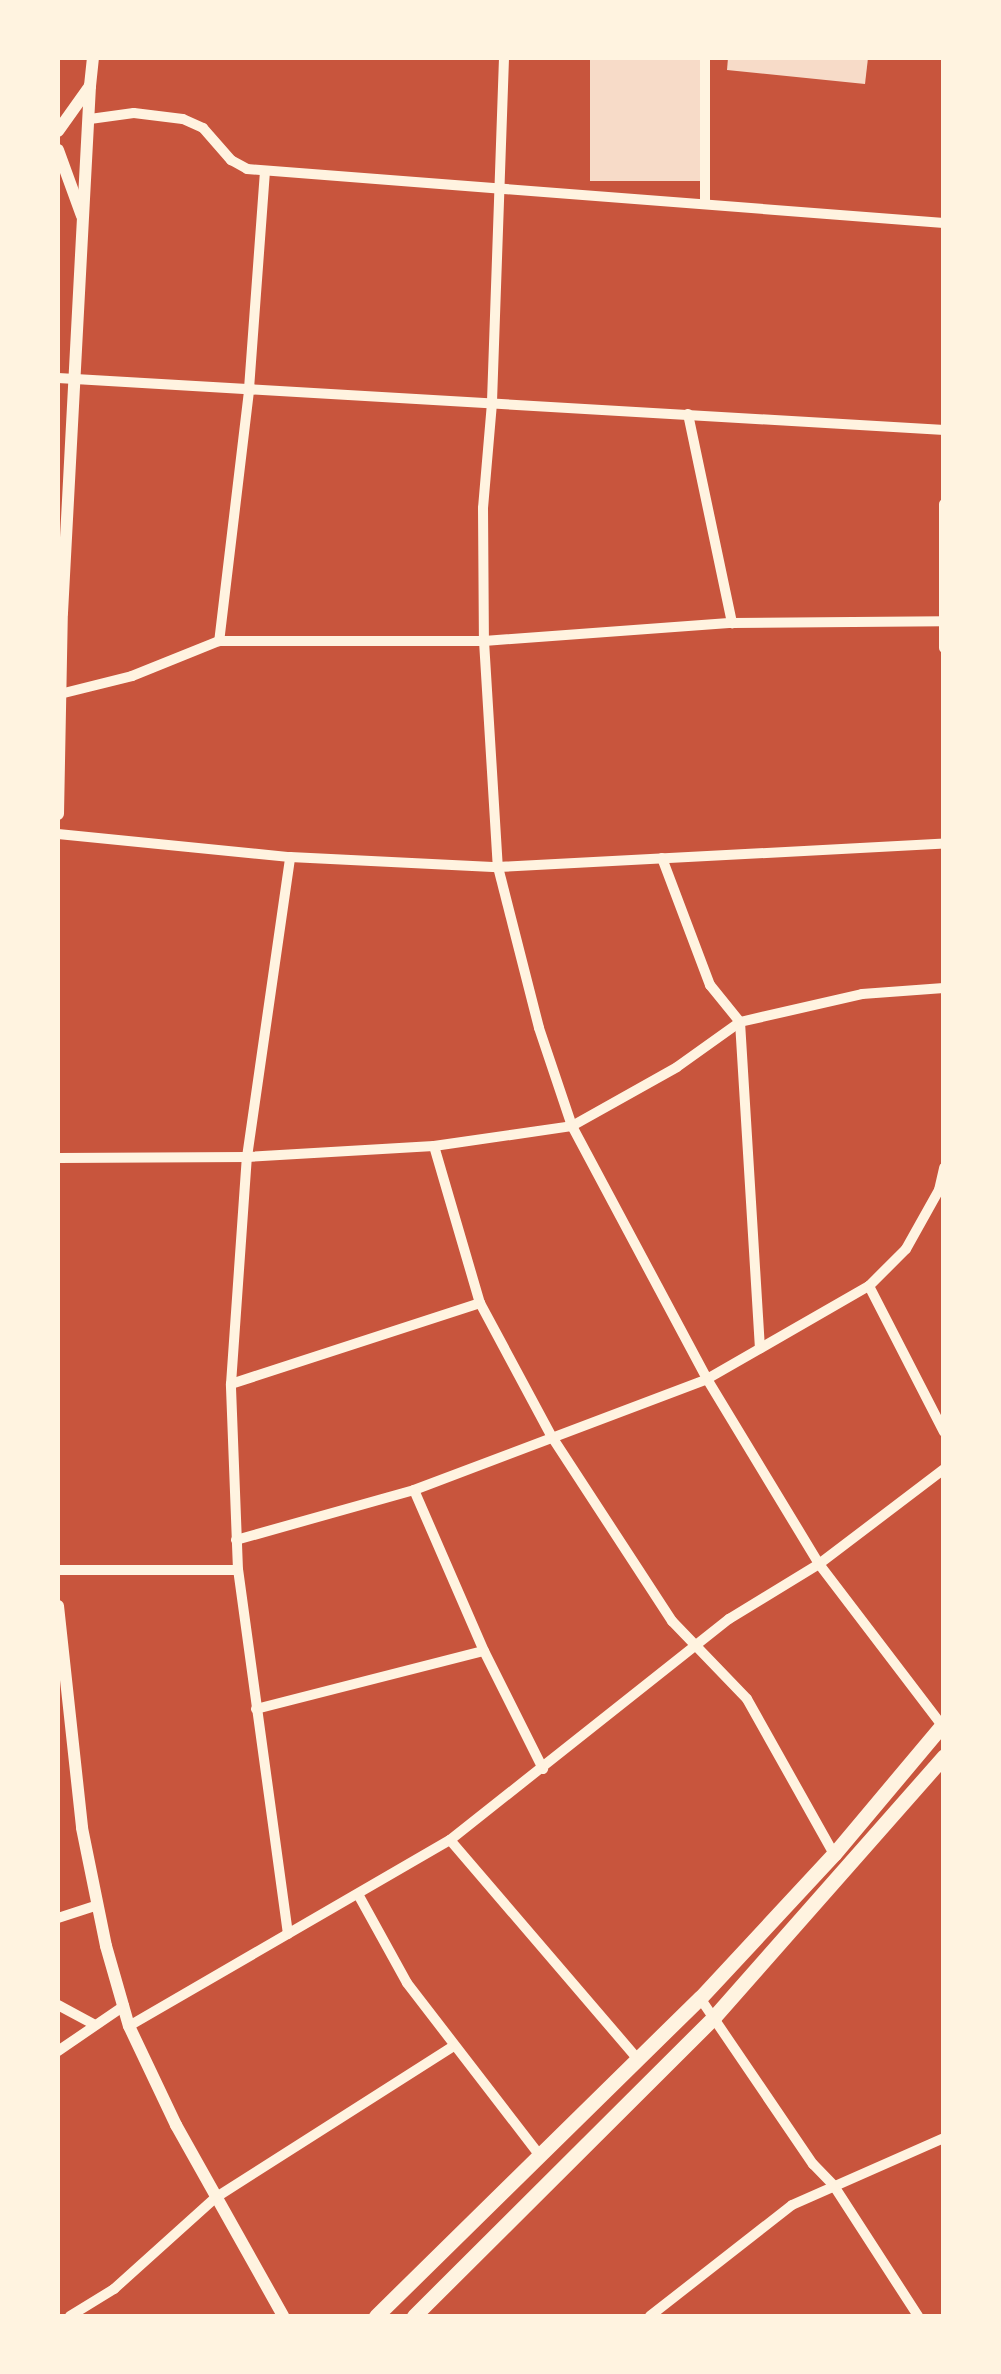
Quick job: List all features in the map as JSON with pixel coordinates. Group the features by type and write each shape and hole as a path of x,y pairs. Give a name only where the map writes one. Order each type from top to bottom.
{"main road":[{"path":"376,2316 700,1998 834,1854 943,1725"},
{"path":"414,2316 714,2017 906,1804 944,1756"}],"street":[{"path":"58,814 74,380 94,58"},
{"path":"504,58 492,404 482,508 484,642 498,866 539,1028 572,1126 707,1379 819,1564 943,1725"},
{"path":"705,58 705,202"},
{"path":"58,131 90,86"},
{"path":"90,119 134,113 184,119 203,128 232,160 265,170 944,223"},
{"path":"58,150 64,183 83,218"},
{"path":"219,641 249,390 265,170"},
{"path":"58,378 944,430"},
{"path":"688,414 732,623"},
{"path":"944,504 944,648"},
{"path":"60,694 132,676 219,641 484,642 732,623 943,621"},
{"path":"58,834 290,857 498,866 944,844"},
{"path":"288,1934 238,1570 231,1384 246,1157 290,857"},
{"path":"662,858 710,985 740,1022 760,1348"},
{"path":"58,1158 246,1157 434,1146 572,1126 678,1068 740,1022 862,994 944,988"},
{"path":"434,1146 480,1303 552,1437 672,1621 747,1699 834,1854"},
{"path":"236,1540 414,1490 707,1379 870,1286 906,1249 941,1190 944,1168"},
{"path":"870,1286 944,1432"},
{"path":"231,1384 480,1303"},
{"path":"129,2026 450,1840 729,1618 819,1564 944,1469"},
{"path":"414,1490 484,1651 543,1769"},
{"path":"58,1570 238,1570"},
{"path":"58,1606 72,1757 98,1905 129,2026 215,2198 283,2314"},
{"path":"256,1709 484,1651"},
{"path":"450,1840 638,2059"},
{"path":"359,1896 408,1983 538,2153"},
{"path":"58,1918 98,1905"},
{"path":"700,1998 813,2164 834,2186 918,2316"},
{"path":"58,2005 95,2026"},
{"path":"58,2050 124,2006"},
{"path":"70,2316 114,2289 215,2198 454,2046"},
{"path":"650,2316 792,2206 944,2138"}],"building":[{"path":"590,58 701,58 701,181 590,181"},
{"path":"728,58 868,58 865,84 727,70"}]}
